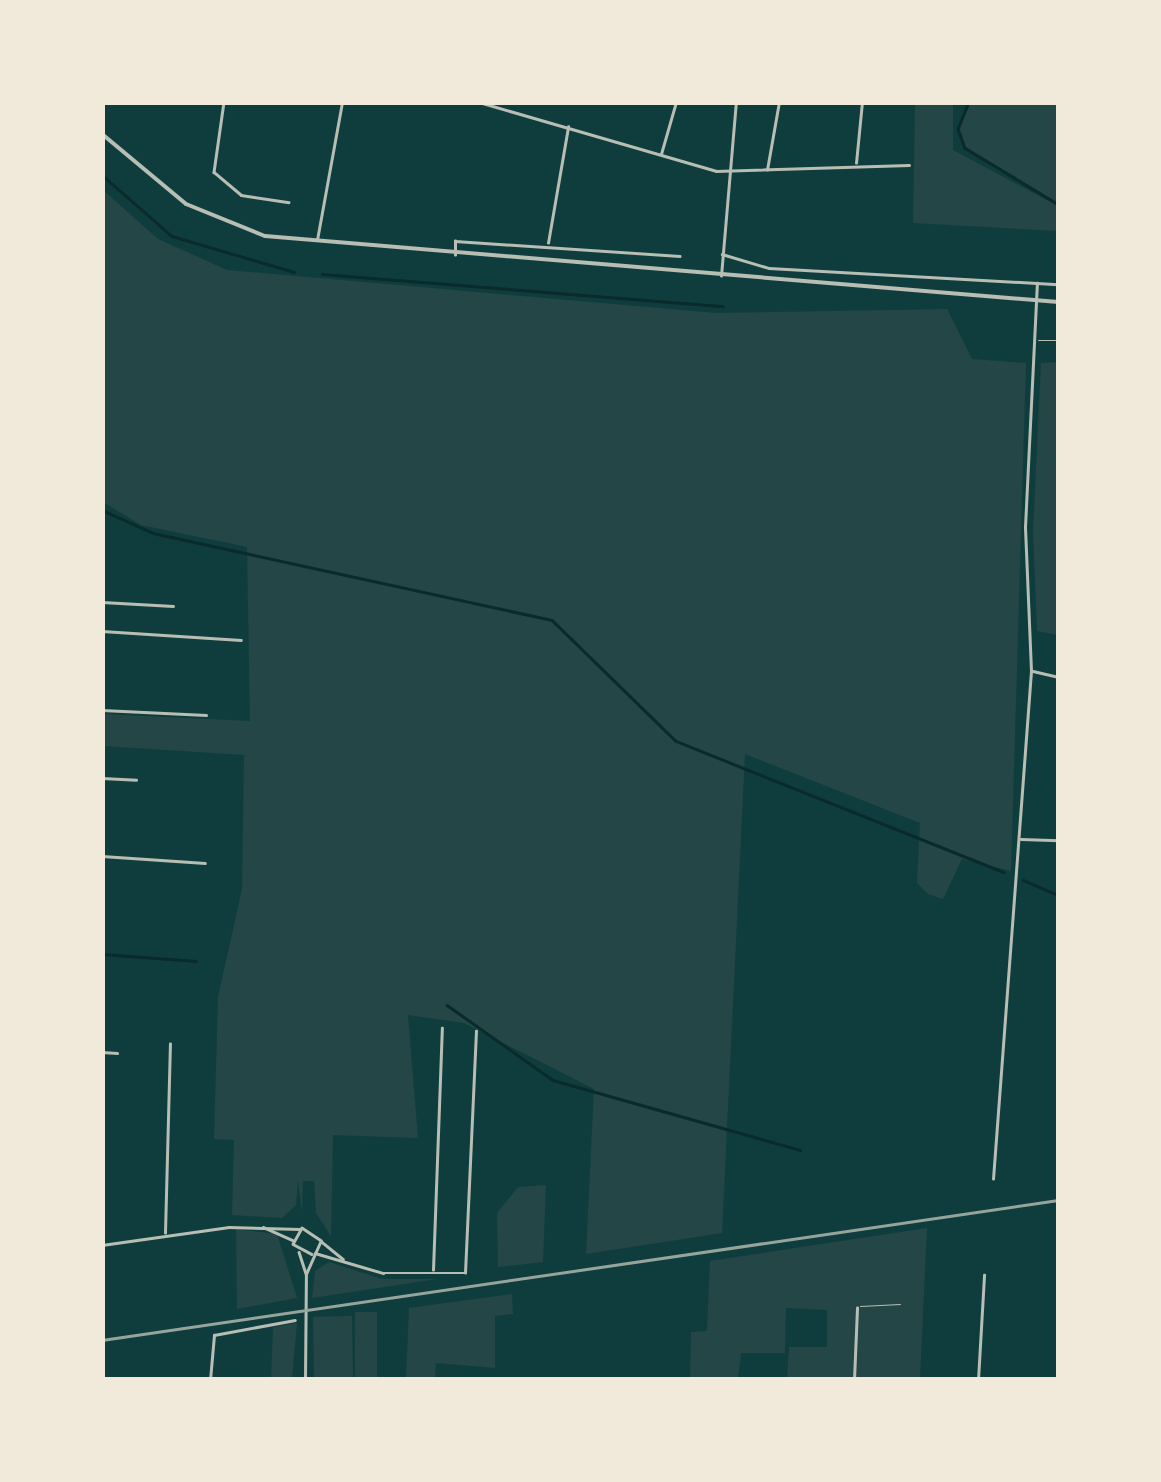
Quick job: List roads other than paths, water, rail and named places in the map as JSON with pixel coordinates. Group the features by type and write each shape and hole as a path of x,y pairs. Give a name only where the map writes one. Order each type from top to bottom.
{"street":[{"path":"102,103 124,102"},
{"path":"224,102 214,172 241,195 288,202"},
{"path":"317,242 342,102"},
{"path":"478,102 726,172 856,164 909,165"},
{"path":"660,156 676,102"},
{"path":"721,276 726,172 736,102"},
{"path":"766,172 779,102"},
{"path":"856,164 862,102"},
{"path":"548,244 568,126"},
{"path":"102,134 218,222 317,242 1058,302"},
{"path":"455,255 455,241 548,244 680,256"},
{"path":"722,254 769,268 1058,284"},
{"path":"993,1179 1031,671 1025,527 1038,284"},
{"path":"102,602 174,606"},
{"path":"102,631 241,640"},
{"path":"1031,671 1058,677"},
{"path":"102,710 206,715"},
{"path":"102,778 136,780"},
{"path":"1019,838 1058,840"},
{"path":"102,856 206,863"},
{"path":"433,1272 442,1028"},
{"path":"299,1252 344,1260 383,1273 466,1273 476,1031"},
{"path":"165,1234 170,1044"},
{"path":"102,1052 117,1053"},
{"path":"102,1245 165,1234 262,1226 315,1229 321,1241 344,1260"},
{"path":"262,1226 293,1241 306,1274"},
{"path":"293,1241 299,1229"},
{"path":"305,1380 306,1274 321,1241"},
{"path":"978,1380 984,1275"},
{"path":"854,1380 857,1308"},
{"path":"210,1380 214,1335 295,1320"}],"lane":[{"path":"1035,340 1058,340"},
{"path":"857,1308 900,1304"}],"waterway":[{"path":"969,102 958,129 965,148 1058,204"},
{"path":"102,175 172,236 294,272"},
{"path":"322,274 723,306"},
{"path":"102,510 153,533 552,620 676,741 1004,872"},
{"path":"1023,880 1058,895"},
{"path":"102,954 196,961"},
{"path":"447,1005 553,1080 800,1150"}],"railway":[{"path":"102,1340 1058,1200"}]}
